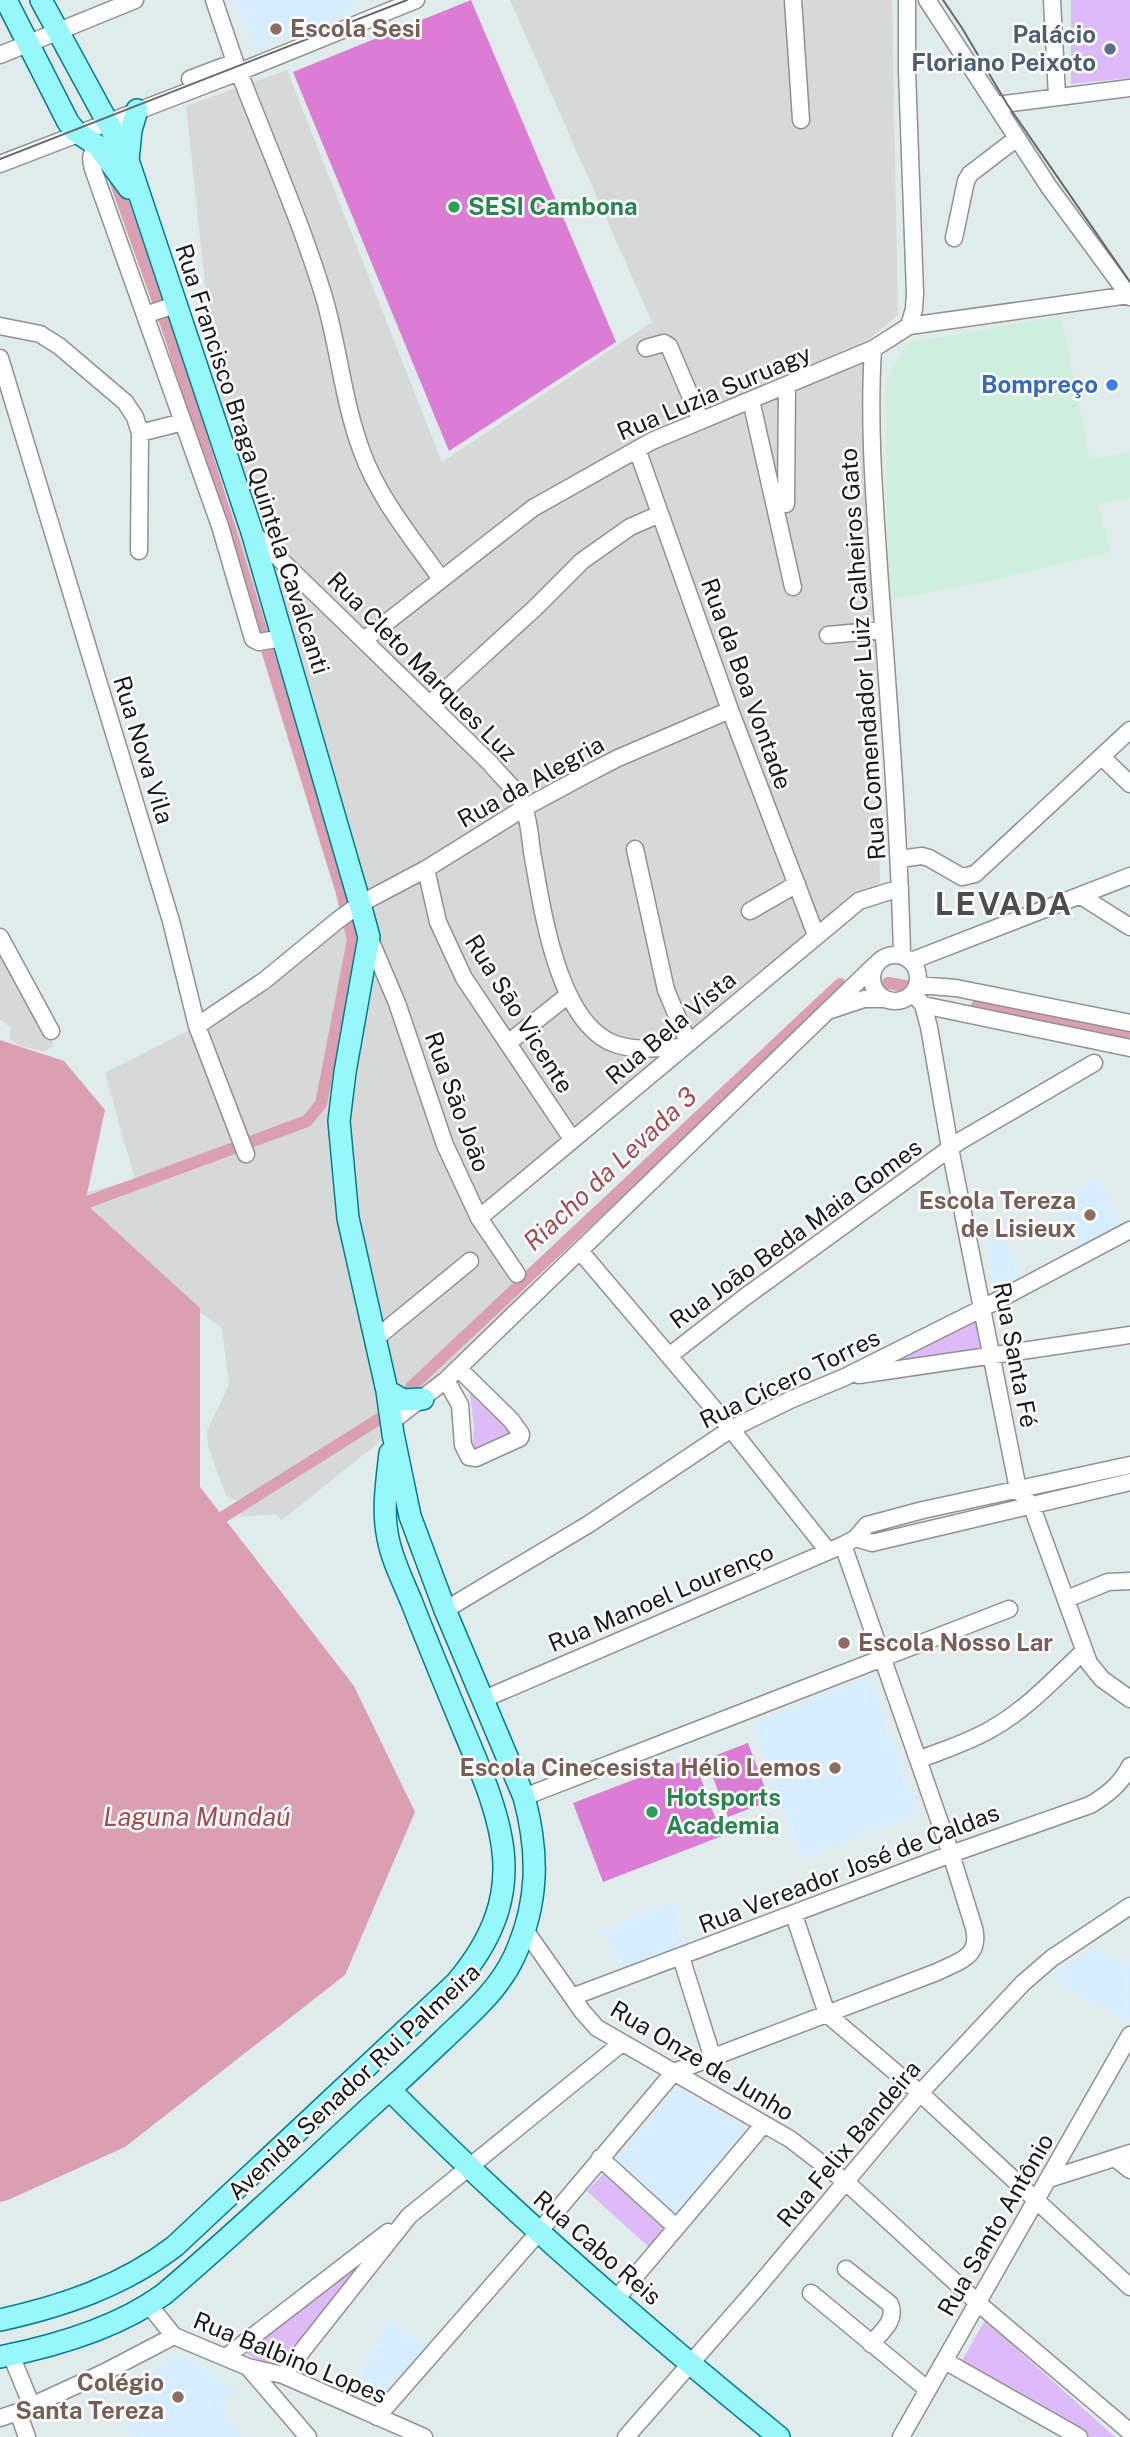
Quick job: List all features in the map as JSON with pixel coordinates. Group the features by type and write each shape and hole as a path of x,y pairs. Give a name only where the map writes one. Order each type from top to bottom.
{"main road":[{"path":"6,0 68,121 78,133 98,146 146,214"},
{"name":"Rua Francisco Braga Quintela Cavalcanti","path":"41,0 128,160 146,214 160,310 252,532 267,640 306,720"},
{"path":"54,93 69,92 79,84 81,77"},
{"path":"128,160 131,130 137,110"},
{"name":"Avenida Senador Rui Palmeira","path":"5,2356 79,2336 149,2305 174,2286 390,2090 483,2001 502,1979 525,1930 535,1877 535,1852 524,1797 445,1610 410,1516 387,1391 348,1218 339,1121 369,937 353,909 306,720"},
{"path":"387,1391 403,1399 427,1396"},
{"name":"Avenida Senador Rui Palmeira","path":"0,2320 47,2309 107,2287 175,2246 456,1983 471,1965 495,1923 505,1873 501,1829 476,1758 391,1550 384,1507 394,1436"},
{"path":"464,1732 481,1732 493,1720"},
{"path":"476,1758 489,1748 504,1747"},
{"name":"Rua Cabo Reis","path":"390,2090 538,2233 689,2364 779,2437"},
{"path":"107,2287 122,2318"}],"street":[{"path":"0,55 135,0"},
{"path":"214,0 318,279 330,321 343,387 362,452 384,496 441,579"},
{"path":"0,164 78,133 106,118 416,0"},
{"path":"793,0 801,120"},
{"path":"907,0 915,294 909,326"},
{"path":"927,0 1049,187 1130,296"},
{"path":"1052,0 1060,91"},
{"path":"106,118 137,110 237,67"},
{"path":"996,105 1060,91 1130,88"},
{"path":"954,238 966,181 970,174 1017,138"},
{"path":"98,146 90,159 160,310 183,422 220,526 253,639 267,640"},
{"name":"Rua Luzia Suruagy","path":"364,640 533,508 637,449 873,349 909,326 1130,296"},
{"path":"0,326 40,334 59,346 125,402 135,417 140,432 139,551"},
{"path":"646,348 664,343 668,346 701,421"},
{"name":"Rua Comendador Luiz Calheiros Gato","path":"873,349 870,390 873,477 906,958"},
{"name":"Rua Nova Vila","path":"0,358 171,921 197,1026 243,1149"},
{"path":"786,504 787,386"},
{"path":"751,400 793,587"},
{"path":"140,432 183,422"},
{"name":"Rua da Boa Vontade","path":"637,449 730,709 816,935"},
{"path":"430,704 582,561 630,527 660,514"},
{"name":"Rua Cleto Marques Luz","path":"252,532 489,763 517,795 524,808"},
{"path":"828,635 883,630"},
{"name":"Rua da Alegria","path":"197,1026 265,980 353,909 426,869 524,808 618,758 730,709"},
{"path":"899,859 922,856 962,877 975,874 1130,730"},
{"path":"1102,757 1130,784"},
{"path":"524,808 539,890 567,996 593,1028 615,1045 627,1048 685,1045 666,990 635,849"},
{"name":"Rua São Vicente","path":"426,869 438,922 464,978 572,1139"},
{"path":"394,1436 427,1396 875,965 887,956 906,958 1130,876"},
{"path":"750,911 797,884"},
{"name":"Rua Bela Vista","path":"479,1218 859,901 901,888"},
{"path":"1081,896 1130,927"},
{"path":"0,937 51,1031"},
{"name":"Rua São João","path":"369,937 397,1003 445,1145 479,1218 517,1274"},
{"path":"906,958 918,972 917,995"},
{"path":"875,965 872,981 874,988 885,999"},
{"path":"829,1011 864,999 900,1001 956,988 1127,1019"},
{"path":"917,995 1130,1048"},
{"name":"Rua Santa Fé","path":"917,995 929,1027 1017,1489 1032,1507 1084,1651 1096,1673 1130,1699"},
{"path":"508,1043 567,996"},
{"name":"Rua João Beda Maia Gomes","path":"669,1356 745,1297 950,1148 1094,1063"},
{"name":"Rua Cícero Torres","path":"445,1610 589,1524 731,1429 845,1377 1130,1230"},
{"path":"377,2417 674,2072 937,1972 963,1959 976,1943 974,1928 951,1854 842,1545 731,1429 580,1251"},
{"path":"375,1339 470,1261"},
{"path":"845,1377 1130,1335"},
{"path":"446,1380 460,1405 463,1445 469,1457 476,1458 520,1438 521,1433 511,1420 458,1368"},
{"path":"394,1436 404,1428 427,1396"},
{"name":"Rua Manoel Lourenço","path":"484,1699 842,1545 867,1525 1130,1465"},
{"name":"Rua Manoel Lourenço","path":"842,1545 872,1543 1130,1482"},
{"path":"1067,1599 1101,1584 1130,1581"},
{"path":"524,1797 1009,1609"},
{"path":"918,1760 991,1730 1029,1703 1084,1651"},
{"name":"Rua Vereador José de Caldas","path":"572,1997 951,1854 1090,1805 1105,1797 1130,1766"},
{"name":"Rua Felix Bandeira","path":"626,2437 920,2093 1023,1983 1052,1958 1130,1906"},
{"path":"794,1915 827,2014 920,2093 1130,2287"},
{"name":"Rua Onze de Junho","path":"525,1930 590,2021 622,2043 790,2139 846,2182 978,2303 1130,2432"},
{"path":"681,1957 713,2059"},
{"name":"Rua Santo Antônio","path":"901,2437 1130,2035"},
{"path":"226,2357 409,2216 622,2043"},
{"path":"616,2299 764,2124"},
{"path":"1049,2179 1123,2156 1130,2170"},
{"path":"600,2158 676,2227"},
{"path":"283,2375 409,2216"},
{"path":"846,2269 890,2304 892,2310 892,2319 871,2344"},
{"path":"811,2293 928,2390"},
{"name":"Rua Balbino Lopes","path":"149,2305 174,2336 248,2367 283,2375 425,2437"},
{"path":"0,2418 103,2373 174,2336"},
{"path":"5,2356 25,2408 27,2437"},
{"path":"945,2361 1079,2437"},
{"path":"248,2367 308,2437"}],"shaded area":[{"name":"Escola Sesi","path":"235,0 352,0 356,10 255,48"},
{"name":"SESI Cambona","path":"471,0 616,342 449,451 293,72"},
{"path":"510,0 892,0 898,315 868,340 880,883 691,1052 480,1227 529,1294 393,1431 282,1520 275,1514 240,1517 243,1503 226,1496 208,1446 207,1431 229,1385 222,1328 136,1267 92,1216 83,1193 135,1180 105,1073 221,1014 348,914 231,528 186,106 287,70 442,462 652,322"},
{"path":"1071,0 1130,0 1130,78 1071,84"},
{"path":"1061,316 1090,460 1130,452 1130,498 1098,504 1110,552 983,582 889,600 885,382 907,343"},
{"path":"0,943 54,1045 44,1052 18,1045 10,1039 11,1028 0,1019"},
{"name":"Escola Tereza de Lisieux","path":"1097,1179 1124,1228 1084,1251 1056,1201"},
{"path":"1000,1228 1024,1282 995,1294 985,1232"},
{"path":"978,1315 986,1354 870,1370"},
{"path":"468,1378 523,1434 472,1455 474,1427"},
{"name":"Escola Cinecesista Hélio Lemos","path":"870,1677 917,1814 800,1858 753,1723"},
{"path":"748,1743 770,1801 728,1817 706,1759"},
{"path":"693,1757 722,1836 603,1882 573,1803"},
{"path":"672,1900 686,1949 624,1974 603,1932"},
{"path":"1093,1949 1130,1966 1129,2022 1057,1983 1055,1971"},
{"path":"677,2087 752,2133 677,2221 611,2166"},
{"path":"611,2166 677,2221 652,2250 587,2191"},
{"path":"377,2246 376,2254 277,2370 247,2354 250,2348"},
{"path":"389,2320 429,2348 375,2411 349,2401 368,2357"},
{"path":"985,2320 1115,2437 1081,2437 958,2368"},
{"name":"Colégio Santa Tereza","path":"181,2354 236,2390 220,2404 241,2437 131,2437 123,2431 136,2415 123,2388"}],"water":[{"name":"Laguna Mundaú","path":"0,1040 64,1061 105,1110 85,1203 200,1308 200,1487 354,1686 415,1812 345,1975 125,2147 0,2202"}],"waterway":[{"path":"85,1203 307,1121 321,1104 353,940 342,893 170,335 116,183"},
{"name":"Riacho da Levada 3","path":"888,983 911,987"},
{"name":"Riacho da Levada 3","path":"411,1387 840,984"},
{"name":"Riacho da Levada 3","path":"977,1006 1130,1038"},
{"name":"Riacho da Levada 3","path":"223,1517 379,1419"}],"tram line":[{"path":"0,159 407,0"},
{"path":"943,0 1007,104 1130,282"}],"place":[{"name":"Escola Sesi","path":"276,29"},
{"name":"Palácio Floriano Peixoto","path":"1110,49"},
{"name":"SESI Cambona","path":"454,207"},
{"name":"Bompreço","path":"1112,385"},
{"name":"Escola Tereza de Lisieux","path":"1090,1215"},
{"name":"Escola Nosso Lar","path":"844,1643"},
{"name":"Escola Cinecesista Hélio Lemos","path":"835,1768"},
{"name":"Hotsports Academia","path":"652,1812"},
{"name":"Colégio Santa Tereza","path":"178,2397"}],"district":[{"name":"LEVADA","path":"1004,904"}]}
